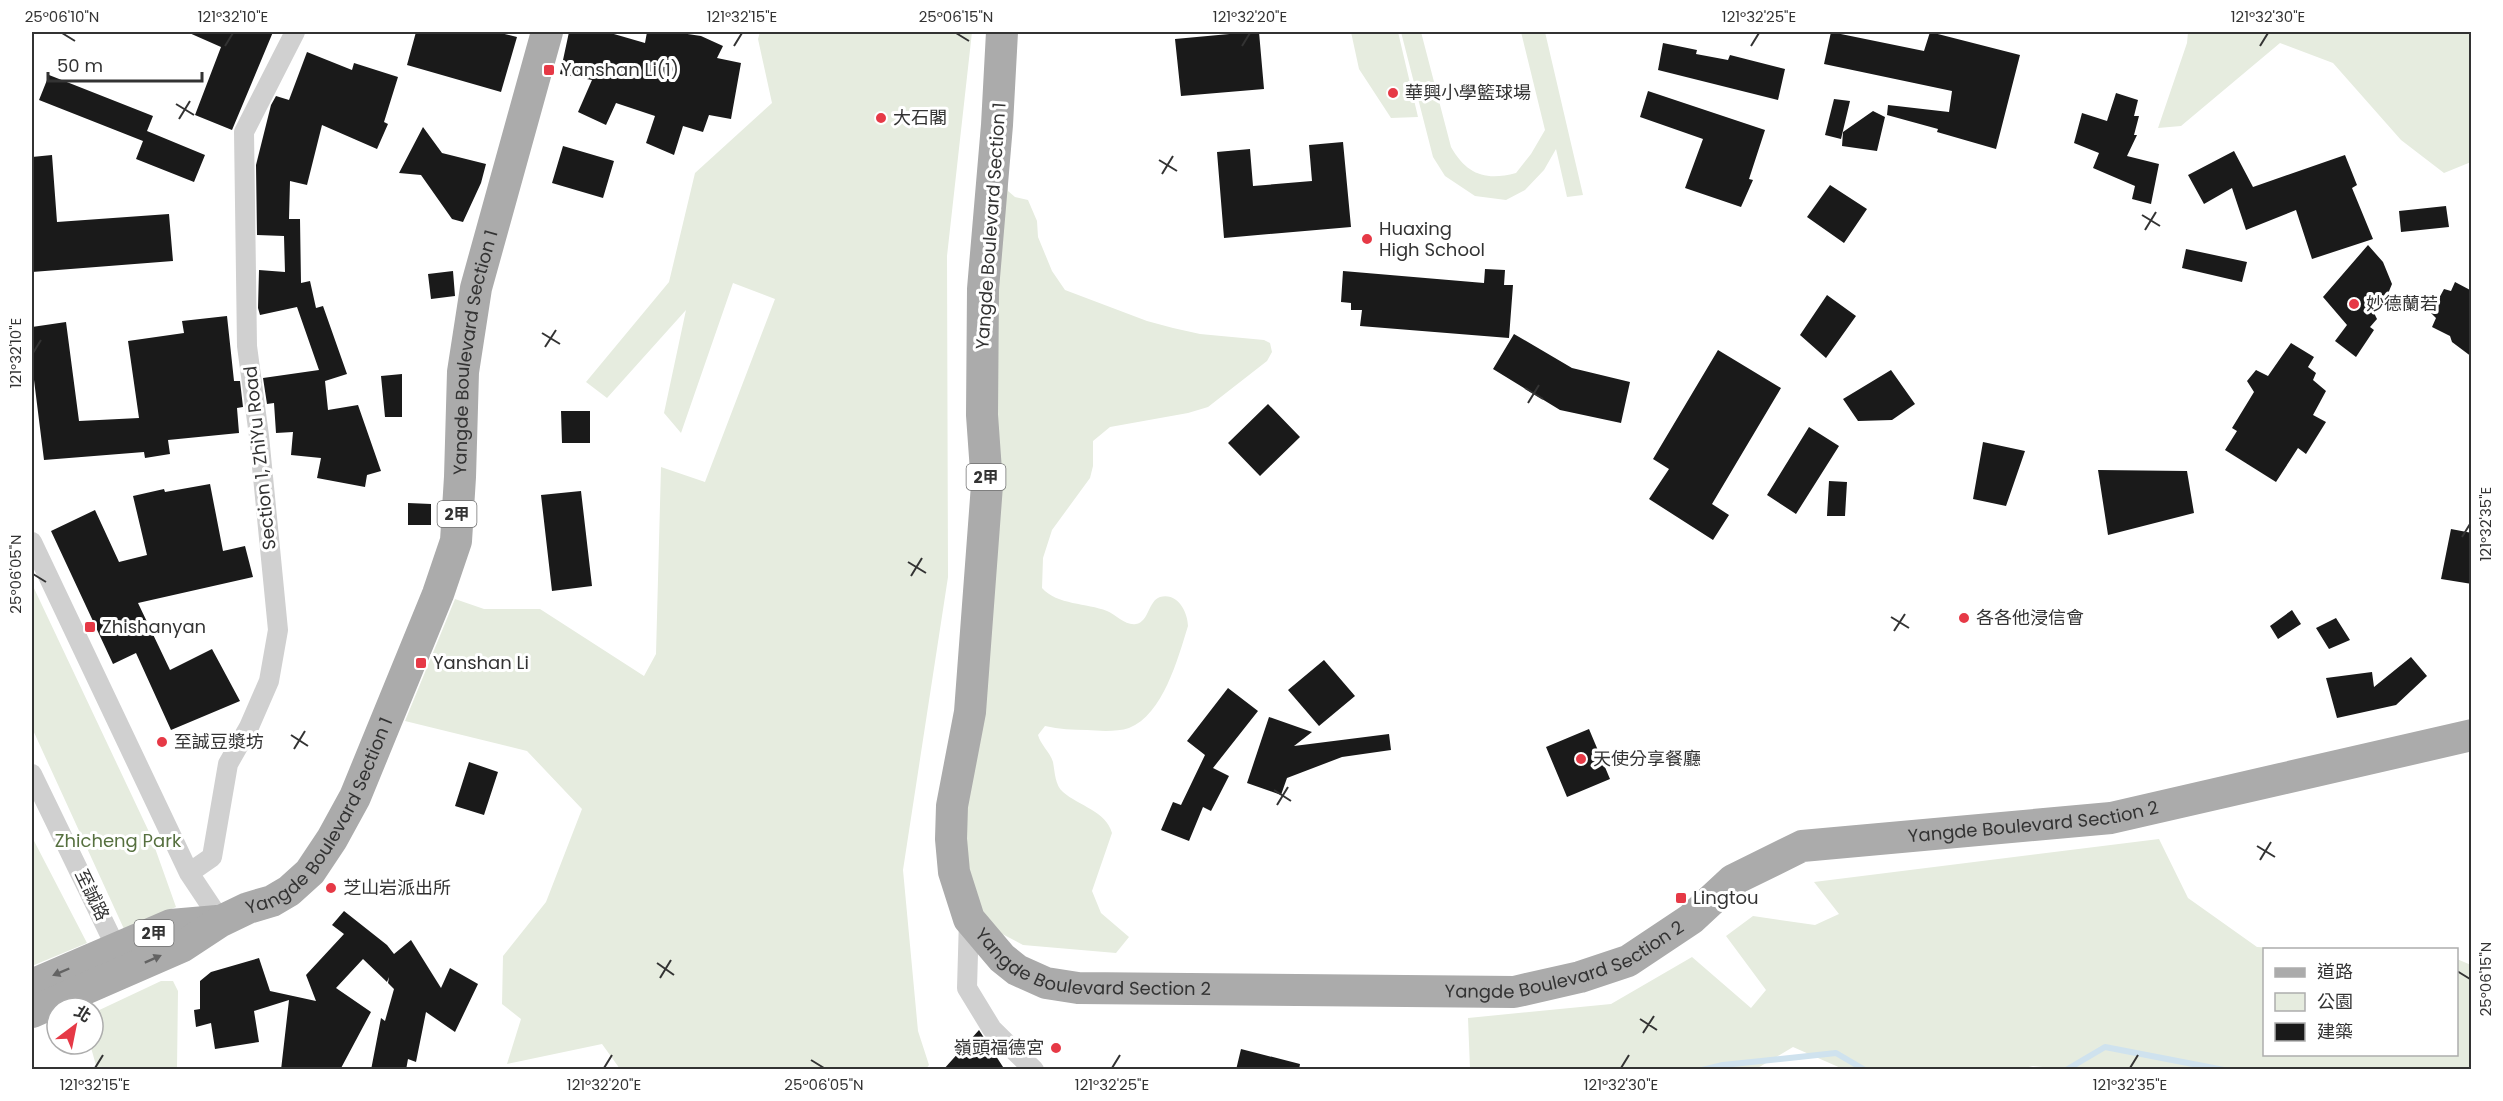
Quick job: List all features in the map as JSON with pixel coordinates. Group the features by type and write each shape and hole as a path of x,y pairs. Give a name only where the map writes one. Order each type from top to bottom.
{"main road":[{"name":"Yangde Boulevard Section 1","path":"221,921 248,908 272,901 289,891 310,872 332,839 355,797 438,594 456,541 463,372 476,288 547,32"},
{"name":"Yangde Boulevard Section 1","path":"969,919 954,872 951,824 970,712 987,485 982,415 983,289 997,125 1002,32"},
{"name":"Yangde Boulevard Section 2","path":"969,919 1002,958 1017,969 1046,983 1069,987 1150,990 1514,992 1580,977 1628,961 1691,919 1733,880 1802,846 2111,818 2472,735"},
{"name":"2甲","path":"32,985 99,965 183,946 221,921"},
{"name":"2甲","path":"32,1012 99,965"}],"street":[{"name":"Section 1, ZhiYu Road","path":"189,873 212,856 228,764 249,727 269,681 278,630 259,436 247,346 244,132 295,32"},
{"path":"32,542 189,873 221,921"},
{"name":"至誠路","path":"32,774 111,937 99,965"},
{"path":"969,919 967,988 992,1029 1034,1070"}],"green space":[{"path":"760,32 972,32 947,256 948,577 903,870 918,1031 929,1065 925,1070 620,1069 602,1044 507,1064 521,1019 502,1004 503,956 546,902 582,809 527,751 405,721 455,599 484,609 540,609 644,676 656,654 661,467 705,482 775,299 733,283 681,433 664,413 686,310 607,398 586,382 669,282 695,173 772,103 758,39"},
{"name":"華興小學籃球場","path":"1351,32 1398,32 1418,117 1391,118 1359,69"},
{"path":"1401,32 1421,32 1451,147 1471,170 1486,176 1495,176 1516,173 1531,154 1545,130 1521,32 1545,32 1583,195 1567,197 1556,149 1544,170 1525,190 1506,200 1475,196 1445,176 1433,157"},
{"path":"2188,32 2471,32 2471,162 2444,173 2401,140 2333,63 2280,43 2181,126 2158,128 2187,43"},
{"path":"1007,171 1008,191 1015,197 1028,200 1037,221 1038,237 1052,271 1065,290 1147,321 1173,328 1200,334 1264,340 1270,343 1272,352 1267,361 1208,407 1188,413 1110,427 1093,441 1093,466 1090,478 1052,530 1043,558 1042,588 1056,598 1099,608 1125,622 1136,624 1144,620 1156,599 1166,596 1181,605 1188,621 1168,684 1151,711 1141,721 1129,728 1114,731 1071,730 1045,726 1038,735 1052,758 1060,789 1104,819 1112,833 1092,891 1101,913 1129,937 1116,953 1023,945 985,925 956,848 987,300"},
{"name":"Zhicheng Park","path":"32,584 150,834 176,907 124,929 32,728"},
{"path":"32,837 87,943 32,966"},
{"path":"2159,839 2188,898 2257,947 2278,948 2263,948 2263,1056 2458,1056 2458,959 2471,965 2471,1069 2072,1070 2033,1066 2015,1070 1843,1069 1793,1047 1756,1069 1470,1069 1468,1018 1611,1004 1692,957 1751,1008 1766,990 1726,936 1753,916 1815,925 1839,914 1814,882"},
{"path":"161,981 173,981 178,991 177,1069 97,1069 93,1056 105,1056 105,1007"}],"building":[{"path":"187,32 273,32 232,130 195,115 221,47"},
{"path":"416,32 496,32 517,37 501,92 407,65"},
{"path":"569,32 607,32 645,43 647,32 674,32 701,36 723,46 717,58 741,63 731,119 709,115 703,132 683,126 674,155 646,143 655,116 616,103 606,125 578,112 592,80 560,74"},
{"path":"1259,32 1264,89 1181,96 1175,39"},
{"path":"1831,32 1924,51 1930,32 2020,55 1996,149 1937,132 1938,129 1887,115 1888,105 1949,112 1952,91 1824,64"},
{"path":"1663,43 1697,50 1696,54 1728,60 1730,55 1785,69 1778,100 1658,70"},
{"path":"307,52 352,70 354,63 398,77 384,122 388,124 377,149 322,125 307,185 290,181 289,219 300,219 301,283 310,281 316,308 323,306 347,374 325,381 328,410 358,405 381,471 367,475 365,487 317,478 321,458 291,455 293,432 276,433 274,403 267,404 263,378 319,370 297,307 260,315 258,308 259,270 285,272 284,236 257,235 256,165 271,105 276,96 289,100"},
{"path":"49,75 153,116 147,131 205,155 194,182 136,159 143,141 39,100"},
{"path":"1648,91 1765,130 1749,179 1753,180 1741,207 1685,188 1703,139 1640,117"},
{"path":"2116,93 2138,100 2134,116 2139,116 2134,135 2137,135 2127,156 2159,164 2151,204 2132,199 2135,186 2093,168 2099,153 2074,143 2082,113 2107,121"},
{"path":"1834,99 1850,101 1841,139 1825,135"},
{"path":"1873,111 1885,117 1877,151 1842,146 1843,132"},
{"path":"423,127 442,153 486,164 481,183 463,222 452,219 421,175 399,173"},
{"path":"1343,142 1351,227 1224,238 1217,152 1250,149 1253,186 1312,181 1309,145"},
{"path":"563,146 614,161 603,198 552,183"},
{"path":"2234,151 2253,187 2345,155 2357,185 2352,188 2373,239 2312,259 2296,210 2246,230 2232,188 2204,204 2188,175"},
{"path":"52,155 57,222 169,214 173,261 32,272 32,157"},
{"path":"1830,185 1867,209 1844,243 1807,217"},
{"path":"2446,206 2449,227 2401,232 2399,211"},
{"name":"妙德蘭若","path":"2368,245 2383,262 2392,284 2387,296 2373,311 2377,319 2370,327 2374,330 2356,357 2335,341 2347,325 2323,297"},
{"path":"2186,249 2247,262 2242,282 2182,268"},
{"path":"1485,269 1505,270 1504,285 1513,285 1509,338 1360,326 1362,310 1351,310 1351,303 1341,302 1343,271 1484,283"},
{"path":"453,271 455,296 431,299 428,274"},
{"path":"2455,282 2472,291 2472,357 2452,342 2450,336 2432,327 2436,318 2431,313 2444,289 2451,291"},
{"path":"1827,295 1856,316 1826,358 1800,335"},
{"path":"227,316 234,381 240,381 243,407 237,408 239,433 168,440 170,454 145,458 144,452 44,460 32,364 32,327 66,322 79,421 139,418 128,341 184,333 182,321"},
{"path":"1514,334 1572,368 1630,382 1621,423 1560,410 1493,369"},
{"path":"2291,343 2314,357 2308,367 2316,373 2313,380 2326,391 2313,415 2326,422 2306,454 2298,448 2276,482 2225,450 2237,431 2232,428 2254,392 2247,381 2256,370 2268,376"},
{"path":"1718,350 1781,388 1712,504 1729,515 1713,540 1649,499 1669,469 1653,459"},
{"path":"1891,370 1915,404 1892,420 1858,421 1843,399"},
{"path":"402,374 402,417 385,417 381,376"},
{"path":"1268,404 1300,437 1260,476 1228,443"},
{"path":"561,411 590,411 590,443 562,443"},
{"path":"1809,427 1839,446 1796,514 1767,495"},
{"path":"1983,442 2025,451 2006,506 1973,499"},
{"path":"2098,470 2187,471 2194,513 2108,535"},
{"path":"1829,481 1847,482 1845,516 1827,516"},
{"path":"210,484 223,551 245,546 253,577 138,603 170,670 212,649 240,701 171,730 136,653 113,664 51,531 95,510 119,562 147,555 133,496 164,489 165,492"},
{"path":"581,491 592,586 552,591 541,495"},
{"path":"408,503 431,504 431,525 408,525"},
{"path":"2451,529 2472,533 2472,584 2441,579"},
{"path":"2292,610 2301,624 2278,639 2270,626"},
{"path":"2336,618 2350,640 2329,649 2316,628"},
{"path":"2411,657 2427,676 2396,705 2337,718 2326,678 2372,672 2374,687"},
{"path":"1324,660 1355,696 1319,726 1288,690"},
{"path":"1228,688 1258,711 1213,768 1229,776 1211,811 1203,807 1189,841 1161,830 1173,802 1181,805 1205,755 1187,741"},
{"path":"1269,717 1312,732 1294,746 1389,734 1391,750 1342,757 1287,778 1281,795 1247,783"},
{"path":"1589,729 1610,779 1567,797 1546,747"},
{"path":"469,762 498,772 484,815 455,806"},
{"path":"344,911 387,945 394,954 411,940 441,988 450,968 478,984 455,1032 426,1012 416,1062 408,1059 406,1070 371,1070 381,1018 385,1021 394,989 388,983 389,977 387,982 363,959 336,988 371,1012 340,1070 281,1070 289,1000 254,1011 259,1042 215,1049 211,1023 196,1027 194,1010 200,1009 200,981 211,972 259,958 270,991 316,1001 306,975 344,934 332,925"},
{"path":"979,1030 1005,1070 943,1070"},
{"path":"1241,1049 1300,1064 1299,1070 1236,1070"}],"waterway":[{"path":"2066,1070 2105,1047 2224,1070"},
{"path":"1702,1070 1723,1065 1836,1053 1865,1070"}],"place":[{"name":"Yanshan Li(1)","path":"549,70"},
{"name":"華興小學籃球場","path":"1393,93"},
{"name":"大石閣","path":"881,118"},
{"name":"Huaxing High School","path":"1367,239"},
{"name":"妙德蘭若","path":"2354,304"},
{"name":"各各他浸信會","path":"1964,618"},
{"name":"Zhishanyan","path":"90,627"},
{"name":"Yanshan Li","path":"421,663"},
{"name":"至誠豆漿坊","path":"162,742"},
{"name":"天使分享餐廳","path":"1581,759"},
{"name":"芝山岩派出所","path":"331,888"},
{"name":"Lingtou","path":"1681,898"},
{"name":"嶺頭福德宮","path":"1056,1048"}]}
